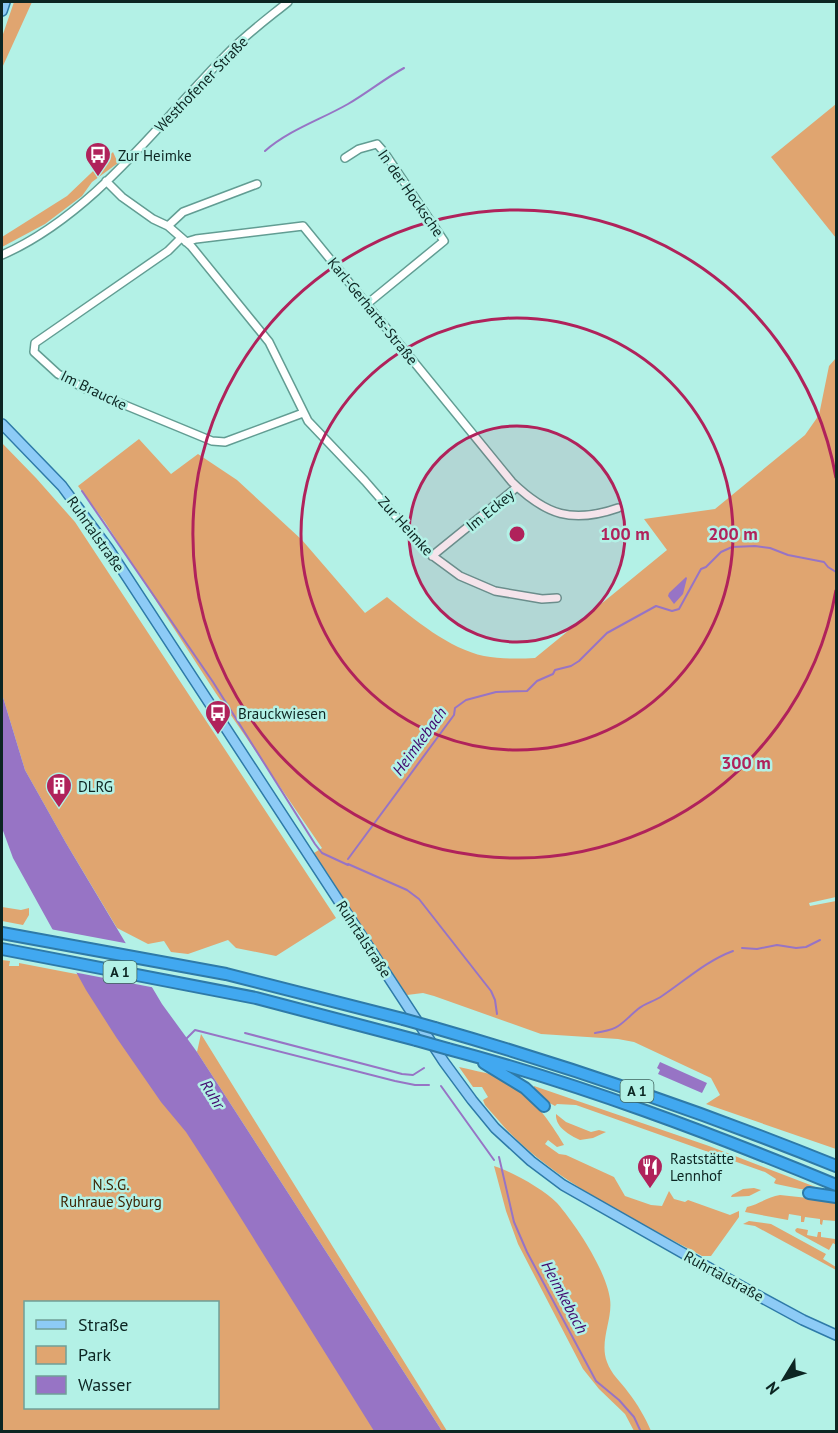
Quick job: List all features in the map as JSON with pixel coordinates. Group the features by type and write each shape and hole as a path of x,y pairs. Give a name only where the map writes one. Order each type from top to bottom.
{"highway":[{"name":"A 1","path":"2,933 226,974 403,1019 610,1081 765,1137 837,1166"},
{"name":"A 1","path":"2,949 238,995 471,1055 608,1098 837,1185"},
{"path":"471,1055 525,1088 544,1106"},
{"path":"809,1193 837,1197"}],"main road":[{"path":"2,11 5,2"},
{"name":"Ruhrtalstraße","path":"2,424 68,494 108,548 444,1062 495,1128 531,1161 579,1195 774,1304 837,1335"}],"street":[{"name":"Westhofener Straße","path":"2,255 38,235 106,182 231,50 288,2"},
{"name":"In der Hocksche","path":"345,158 359,149 376,144 384,152 444,241 367,304"},
{"name":"Zur Heimke","path":"106,182 122,197 153,219 168,226 184,240 269,342 303,413 314,428 365,481 422,547 460,576 495,591 542,599 557,598"},
{"path":"168,226 183,212 257,184"},
{"name":"Karl-Gerharts-Straße","path":"184,240 303,226 517,487"},
{"name":"Im Braucke","path":"184,240 35,343 34,352 58,374 86,389 212,441 225,442 303,413"},
{"name":"Im Eckey","path":"432,556 517,487 540,506 559,513 586,516 618,508"}],"green space":[{"path":"14,2 32,2 2,68 2,37"},
{"path":"836,104 836,238 771,157"},
{"path":"113,152 118,163 92,182 82,196 45,224 2,247 2,237 67,196"},
{"path":"836,358 836,897 809,903 810,906 836,901 836,1149 706,1104 720,1095 711,1078 634,1042 541,1034 434,996 423,993 407,995 314,853 322,848 215,692 105,522 78,486 139,439 171,474 198,454 237,480 302,540 365,613 387,597 432,632 458,647 497,658 535,658 667,550 644,519 715,509 805,435 819,415 829,366"},
{"path":"2,443 75,522 336,918 276,956 236,948 228,940 188,954 171,952 164,941 148,944 117,928 25,770 2,694"},
{"path":"2,907 21,910 29,908 29,915 23,925 2,921"},
{"name":"N.S.G. Ruhraue Syburg","path":"2,960 10,961 9,966 19,966 19,963 102,979 390,1431 2,1431"},
{"path":"201,1034 447,1431 442,1431 197,1052"},
{"path":"459,1067 496,1076 517,1088 536,1105 564,1145 557,1147 548,1140 545,1144 559,1154 614,1177 625,1196 651,1205 662,1206 669,1191 674,1199 685,1202 688,1200 730,1215 739,1211 739,1217 711,1256 702,1256 581,1189 536,1157 485,1105 483,1100 488,1097 482,1087 473,1087"},
{"path":"534,1086 709,1146 826,1191 776,1184 774,1183 776,1179 765,1172 576,1105 557,1104 555,1106 546,1101"},
{"path":"556,1114 566,1122 591,1132 599,1130 606,1132 593,1138 580,1140 560,1127"},
{"path":"494,1166 510,1172 544,1192 557,1203 589,1248 603,1275 610,1299 610,1314 605,1338 607,1362 638,1406 651,1431 634,1431 625,1414 599,1389 583,1369 518,1244"},
{"path":"743,1189 761,1190 749,1196 731,1197"},
{"path":"780,1195 836,1201 836,1221 823,1220 822,1225 820,1219 805,1217 804,1222 801,1222 801,1216 789,1214 788,1220 745,1212 747,1207"},
{"path":"749,1221 771,1224 826,1254 823,1259 836,1267 836,1270 755,1226 743,1224"},
{"path":"797,1228 808,1230 807,1235 817,1237 818,1232 821,1232 821,1237 835,1239 836,1234 836,1245 833,1243 829,1250 796,1232"}],"water":[{"path":"686,577 683,594 674,604 668,596 669,593"},
{"name":"Ruhr","path":"2,694 25,770 162,1004 197,1052 442,1431 374,1431 186,1132 161,1102 86,990 13,858 2,828"},
{"path":"660,1062 707,1083 702,1093 658,1074 660,1070 657,1068"}],"pier":[{"path":"50,929 130,944 156,988 73,972"}],"waterway":[{"path":"265,151 294,131 348,104 404,68"},
{"path":"82,491 213,682 315,844 322,853 348,865"},
{"name":"Heimkebach","path":"348,859 454,715 455,708 466,700 496,692 527,691 537,681 553,674 555,670 571,666 579,661 607,633 656,606 672,611 679,609 701,569 721,552 732,547 770,548 788,555 824,562 836,572"},
{"name":"Heimkebach","path":"348,864 407,890 419,899 491,991 497,1014"},
{"path":"742,948 757,949 777,945 806,947 820,940"},
{"path":"595,1033 619,1026 641,1007 662,996 714,960 733,951"},
{"path":"185,1040 195,1030 395,1081 429,1085"},
{"path":"245,1033 402,1074 413,1075 424,1068"},
{"path":"441,1086 494,1160"},
{"name":"Heimkebach","path":"499,1157 514,1222 527,1252 596,1381 619,1400 634,1417 641,1432"}],"place":[{"name":"Zur Heimke","path":"98,178"},
{"name":"Brauckwiesen","path":"218,736"},
{"name":"DLRG","path":"59,809"},
{"name":"Raststätte Lennhof","path":"650,1190"}]}
